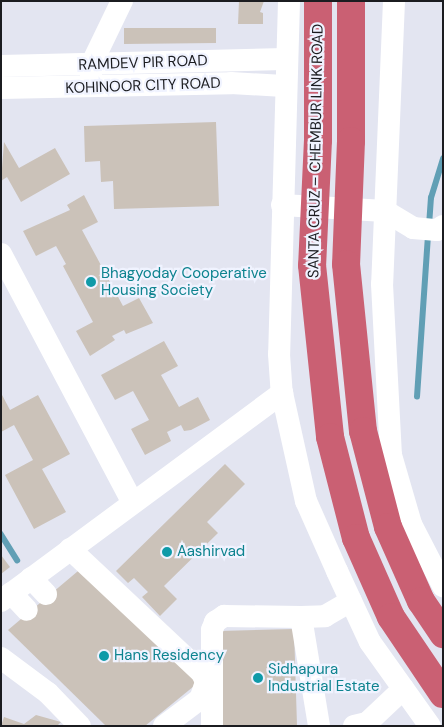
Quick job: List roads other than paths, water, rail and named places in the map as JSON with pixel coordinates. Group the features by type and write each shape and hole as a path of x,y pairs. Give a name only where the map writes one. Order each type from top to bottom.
{"highway":[{"name":"SANTA CRUZ – CHEMBUR LINK ROAD","path":"318,1 318,140 312,265 330,437 356,538 391,617 443,694"},
{"path":"351,1 352,141 346,264 363,431 385,517 421,601 443,634"}],"street":[{"path":"91,89 90,65 122,1"},
{"path":"289,1 284,86 279,354 282,393 306,501 370,642 430,726"},
{"path":"394,1 382,284 391,455 411,524 443,586"},
{"name":"RAMDEV PIR ROAD","path":"1,66 285,59"},
{"name":"KOHINOOR CITY ROAD","path":"1,88 91,89 231,83 284,86"},
{"path":"282,205 385,211 413,228 440,228"},
{"path":"1,254 132,501"},
{"path":"27,610 6,597 31,578 69,558 132,501 282,393"},
{"path":"69,558 202,673 206,682 200,699 167,725"},
{"path":"31,578 46,594"},
{"path":"212,726 215,622 224,616 324,616 351,601"},
{"path":"301,617 318,726"},
{"path":"4,668 48,693 80,726"},
{"path":"354,726 367,723 404,689"}],"waterway":[{"path":"429,226 431,198 443,159"},
{"path":"417,397 428,235"},
{"path":"1,534 17,560"}],"place":[{"name":"Bhagyoday Cooperative Housing Society","path":"91,282"},
{"name":"Aashirvad","path":"167,552"},
{"name":"Hans Residency","path":"104,656"},
{"name":"Sidhapura Industrial Estate","path":"258,678"}]}
